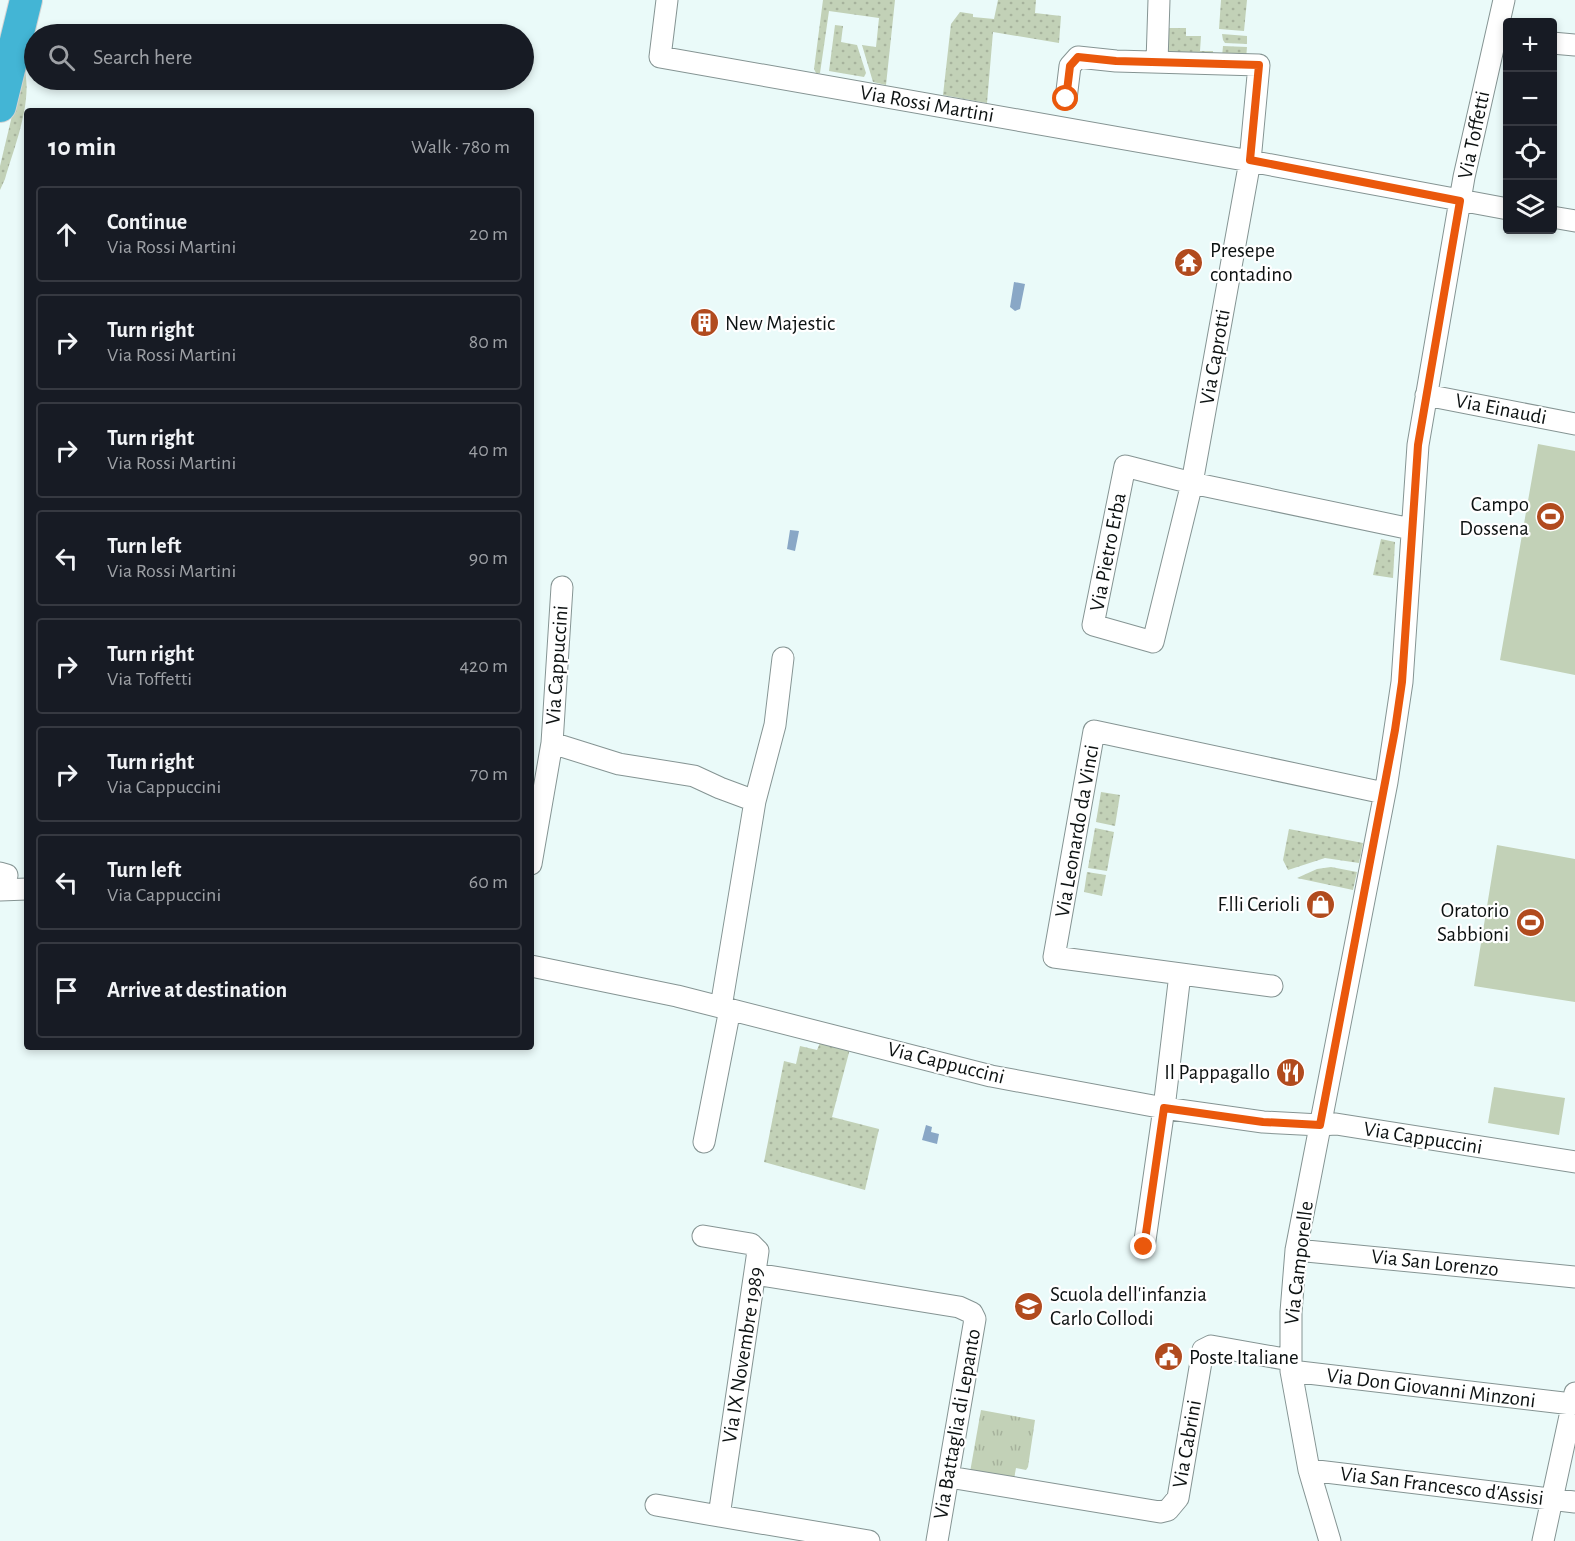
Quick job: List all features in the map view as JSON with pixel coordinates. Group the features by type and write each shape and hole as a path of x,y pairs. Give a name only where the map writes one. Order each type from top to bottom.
{"highway":[{"path":"0,106 26,0"}],"street":[{"name":"Via Rossi Martini","path":"667,0 660,57 1250,160 1503,208"},
{"path":"1157,62 1159,0"},
{"name":"Via Toffetti","path":"1320,1125 1384,793 1402,682 1418,445 1426,395 1460,201 1502,31 1504,0"},
{"path":"1066,99 1070,66 1078,57 1259,65 1250,160"},
{"name":"Via Caprotti","path":"1192,483 1250,160"},
{"path":"1557,218 1575,221"},
{"name":"Via Einaudi","path":"1426,395 1575,424"},
{"name":"Via Pietro Erba","path":"1192,483 1153,642 1093,625 1125,466 1192,483 1411,530"},
{"name":"Via Cappuccini","path":"534,847 552,743 562,587"},
{"path":"704,1142 726,1008 755,801 775,725 783,658"},
{"name":"Via Leonardo da Vinci","path":"1272,986 1054,957 1094,731 1384,793"},
{"name":"Via Cappuccini","path":"552,743 619,765 694,776 755,801"},
{"path":"2,880 24,888"},
{"name":"Via Cappuccini","path":"534,967 726,1008 992,1076 1164,1108 1263,1122 1336,1124 1575,1162"},
{"path":"1144,1247 1180,974"},
{"name":"Via Camporelle","path":"1320,1125 1296,1250 1290,1365 1310,1470 1330,1541"},
{"name":"Via IX Novembre 1989","path":"703,1236 751,1244 755,1247 758,1256 719,1516"},
{"name":"Via San Lorenzo","path":"1296,1250 1575,1277"},
{"name":"Via Battaglia di Lepanto","path":"755,1278 762,1275 959,1308 972,1313 975,1319 937,1541"},
{"name":"Via Cabrini","path":"949,1477 1160,1512 1168,1510 1178,1498 1203,1350 1211,1347 1290,1365"},
{"name":"Via Don Giovanni Minzoni","path":"1290,1365 1573,1398"},
{"path":"1543,1541 1573,1398"},
{"name":"Via San Francesco d'Assisi","path":"1310,1470 1575,1502"},
{"path":"656,1505 869,1541"}],"green space":[{"path":"823,0 895,0 886,85 873,82 862,45 876,47 879,18 829,11 820,73 816,73 814,69"},
{"path":"998,0 1036,0 1035,13 1061,16 1059,43 993,32 987,103 943,95 951,24 960,12 973,14 973,17 994,19"},
{"path":"1221,0 1247,0 1244,31 1219,29"},
{"path":"835,25 843,26 841,42 857,45 866,73 864,77 829,71"},
{"path":"1164,28 1186,28 1186,36 1201,36 1200,51 1213,51 1213,57 1172,57 1162,46"},
{"path":"1222,34 1247,36 1247,44 1225,43"},
{"path":"1223,46 1247,47 1246,59 1222,57"},
{"path":"24,74 24,90 27,90 24,112 13,154 0,190 0,166"},
{"name":"Campo Dossena","path":"1538,444 1575,451 1575,675 1500,660"},
{"path":"1381,539 1395,542 1393,578 1373,575"},
{"path":"1101,792 1120,795 1115,826 1096,822"},
{"path":"1095,828 1114,832 1107,871 1088,868"},
{"path":"1289,829 1363,843 1359,863 1325,858 1288,870 1283,860"},
{"name":"Oratorio Sabbioni","path":"1497,845 1575,859 1575,1002 1474,986"},
{"path":"1331,867 1357,872 1353,890 1297,878 1317,869"},
{"path":"1087,872 1106,875 1102,896 1084,892"},
{"path":"822,1038 851,1045 832,1117 879,1129 865,1190 764,1162 784,1061 796,1064 800,1046 817,1050"},
{"path":"1494,1087 1565,1098 1559,1135 1488,1123"},
{"path":"981,1410 1035,1420 1028,1467 1026,1470 1016,1468 1014,1479 970,1472"}],"water":[{"path":"1014,282 1025,284 1020,309 1015,311 1010,307"},
{"path":"790,530 799,531 795,551 787,549"},
{"path":"926,1125 932,1127 931,1132 939,1134 937,1144 922,1140"}],"place":[{"name":"Presepe contadino","path":"1189,262"},
{"name":"New Majestic","path":"704,323"},
{"name":"Campo Dossena","path":"1550,516"},
{"name":"F.lli Cerioli","path":"1321,904"},
{"name":"Oratorio Sabbioni","path":"1530,922"},
{"name":"Il Pappagallo","path":"1291,1072"},
{"name":"Scuola dell'infanzia Carlo Collodi","path":"1029,1306"},
{"name":"Poste Italiane","path":"1168,1357"}],"route":[{"path":"1066,99 1070,66 1078,57 1116,61 1259,65 1250,160 1460,201 1418,445 1402,682 1395,730 1387,782 1320,1125 1263,1122 1164,1108 1144,1247"}]}
